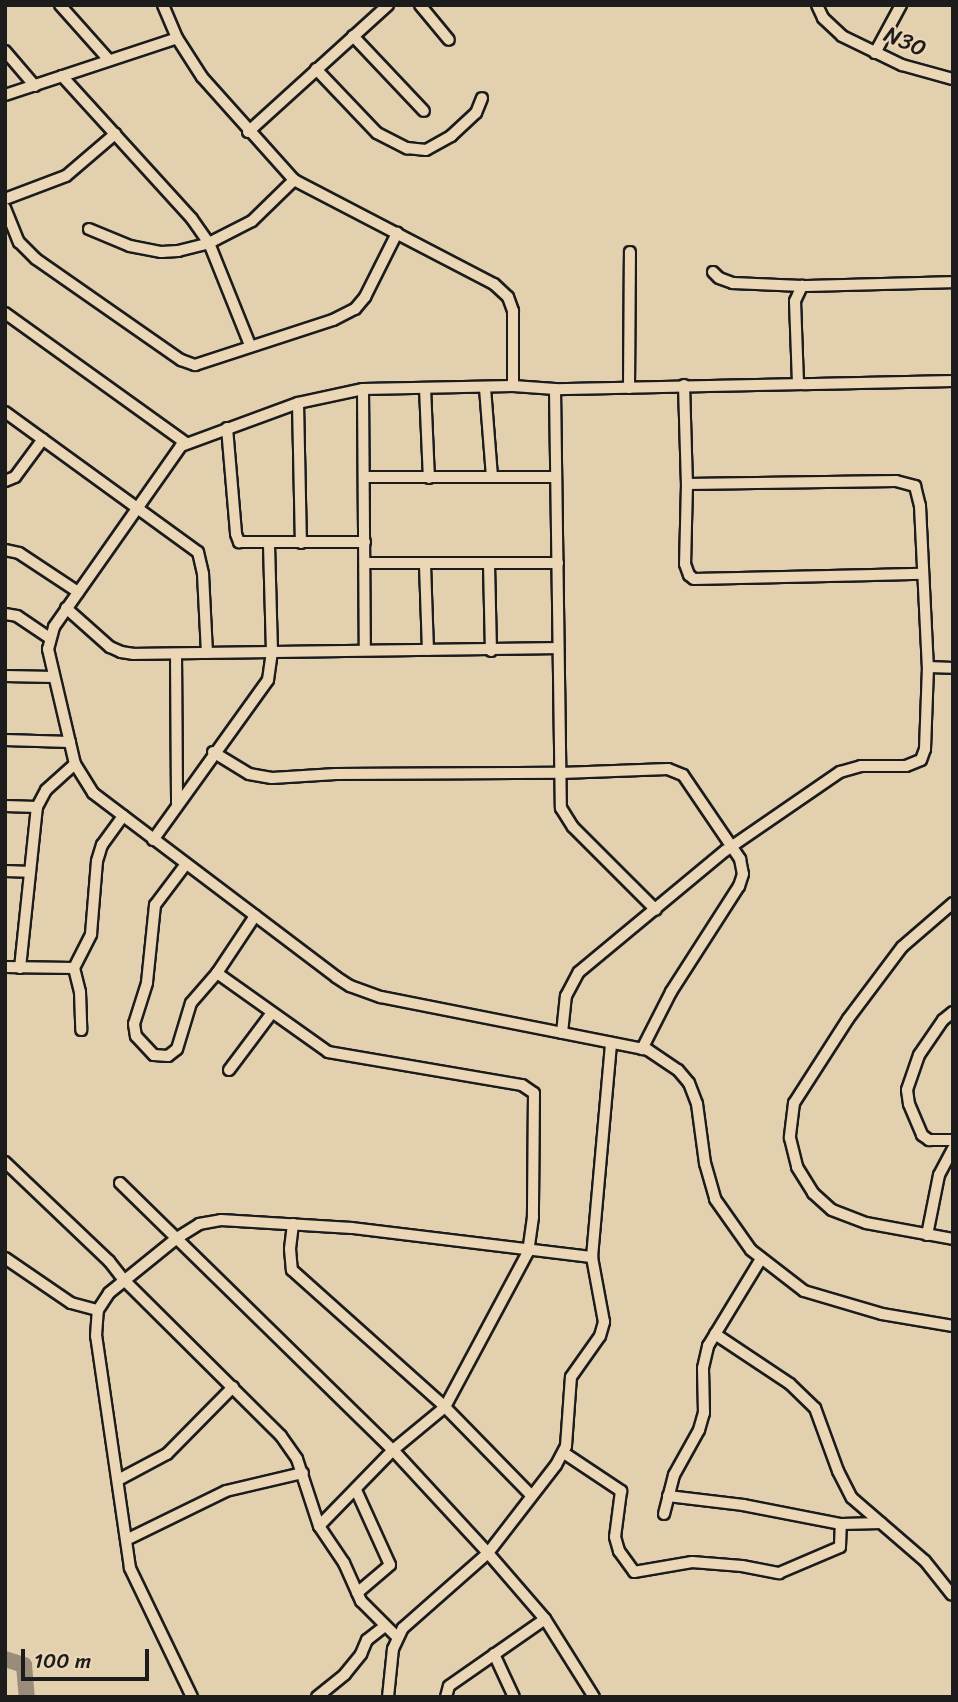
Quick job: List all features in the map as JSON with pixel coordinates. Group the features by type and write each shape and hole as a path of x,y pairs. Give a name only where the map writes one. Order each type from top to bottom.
{"street":[{"path":"60,5 109,60"},
{"path":"163,5 177,38 202,77 248,132 294,180 494,284 508,296 513,311 513,386"},
{"path":"367,5 376,16"},
{"path":"248,132 388,5"},
{"path":"420,5 449,40"},
{"name":"N30","path":"817,5 823,18 842,36 930,75 953,79"},
{"path":"876,53 901,5"},
{"path":"353,36 424,111"},
{"path":"5,95 177,38"},
{"path":"5,51 35,86"},
{"path":"316,69 377,133 407,148 426,150 451,136 476,113 482,98"},
{"path":"62,76 209,243 250,345"},
{"path":"5,199 66,176 115,134"},
{"path":"89,229 130,246 161,252 209,243 252,221 294,180"},
{"path":"5,208 19,242 36,259 181,360 195,365 333,320 355,309 397,233"},
{"path":"629,388 630,252"},
{"path":"713,272 719,278 733,283 802,286 953,282"},
{"path":"798,383 795,301 802,286"},
{"path":"5,313 186,443"},
{"path":"953,381 629,388 555,389 513,386 363,389 298,403 186,443 176,453 66,608 50,638 48,649 75,764 93,793 336,977 365,992 642,1049 678,1070 689,1083 697,1104 705,1163 715,1199 728,1220 761,1259 804,1291 882,1314 953,1326"},
{"path":"684,385 687,484 684,552 688,573 694,579 922,574"},
{"path":"425,388 429,478"},
{"path":"485,388 492,476"},
{"path":"363,389 365,650"},
{"path":"555,389 561,803 568,819 656,911"},
{"path":"298,403 301,543"},
{"path":"5,412 198,552 203,574 207,653"},
{"path":"227,428 237,537 245,544 365,542"},
{"path":"5,481 16,477 43,439"},
{"path":"365,477 556,477"},
{"path":"562,1033 566,996 579,972 656,911 730,847 840,772 861,766 906,766 921,760 925,749 928,667 917,491 909,483 687,484"},
{"path":"153,840 213,752 268,680 272,652 269,544"},
{"path":"5,550 19,553 78,592"},
{"path":"366,563 558,564"},
{"path":"489,564 491,651"},
{"path":"425,565 428,650"},
{"path":"66,608 115,650 176,654 557,648"},
{"path":"5,614 17,616 50,638"},
{"path":"176,654 177,805"},
{"path":"928,667 953,668"},
{"path":"5,677 54,677"},
{"path":"5,740 70,742"},
{"path":"213,752 248,774 272,778 336,774 561,773 668,769 678,772 689,781 743,866 739,886 671,992 642,1049"},
{"path":"20,968 37,807 46,790 75,764"},
{"path":"5,806 37,807"},
{"path":"81,1030 80,992 74,968 91,934 99,853 109,833 123,816"},
{"path":"186,864 155,905 147,983 134,1024 136,1036 154,1055 168,1056 177,1049 191,1003 217,973 255,916"},
{"path":"5,871 30,872"},
{"path":"953,903 902,947 863,997 798,1095 791,1122 791,1149 797,1167 813,1193 832,1210 866,1223 953,1239"},
{"path":"5,967 74,968"},
{"path":"217,973 328,1052 532,1089 536,1116 532,1157 533,1217 528,1252 445,1407 393,1450 319,1526"},
{"path":"953,1012 943,1020 919,1055 907,1090 909,1104 922,1135 929,1140 953,1140"},
{"path":"229,1070 271,1014"},
{"path":"388,1697 397,1637 414,1616 488,1553 564,1452 571,1377 603,1329 604,1313 592,1257 611,1043"},
{"path":"927,1235 939,1175 953,1149"},
{"path":"5,1162 109,1261 124,1280 281,1436 303,1473 319,1526 344,1563 357,1593 366,1608 397,1637"},
{"path":"120,1183 393,1450 488,1553 545,1619 594,1697"},
{"path":"192,1697 132,1575 96,1336 98,1310 109,1293 177,1238 209,1221 352,1228 528,1252 592,1257"},
{"path":"293,1224 290,1249 292,1270 445,1407 531,1495"},
{"path":"5,1258 71,1303 98,1310"},
{"path":"664,1514 677,1468 699,1430 704,1413 703,1368 715,1334 761,1259"},
{"path":"715,1334 790,1384 815,1408 838,1471 852,1498 925,1561 952,1595"},
{"path":"118,1480 167,1454 233,1387"},
{"path":"564,1452 621,1491 615,1537 620,1551 634,1572 691,1562 742,1566 779,1573 840,1547 841,1524"},
{"path":"126,1540 226,1491 303,1473"},
{"path":"356,1490 390,1565 357,1593"},
{"path":"668,1496 735,1504 841,1524 881,1523"},
{"path":"446,1697 449,1686 545,1619"},
{"path":"317,1697 345,1674 362,1654 367,1640 385,1626"},
{"path":"494,1654 514,1697"}],"waterway":[{"path":"5,1659 24,1665 27,1697"}]}
